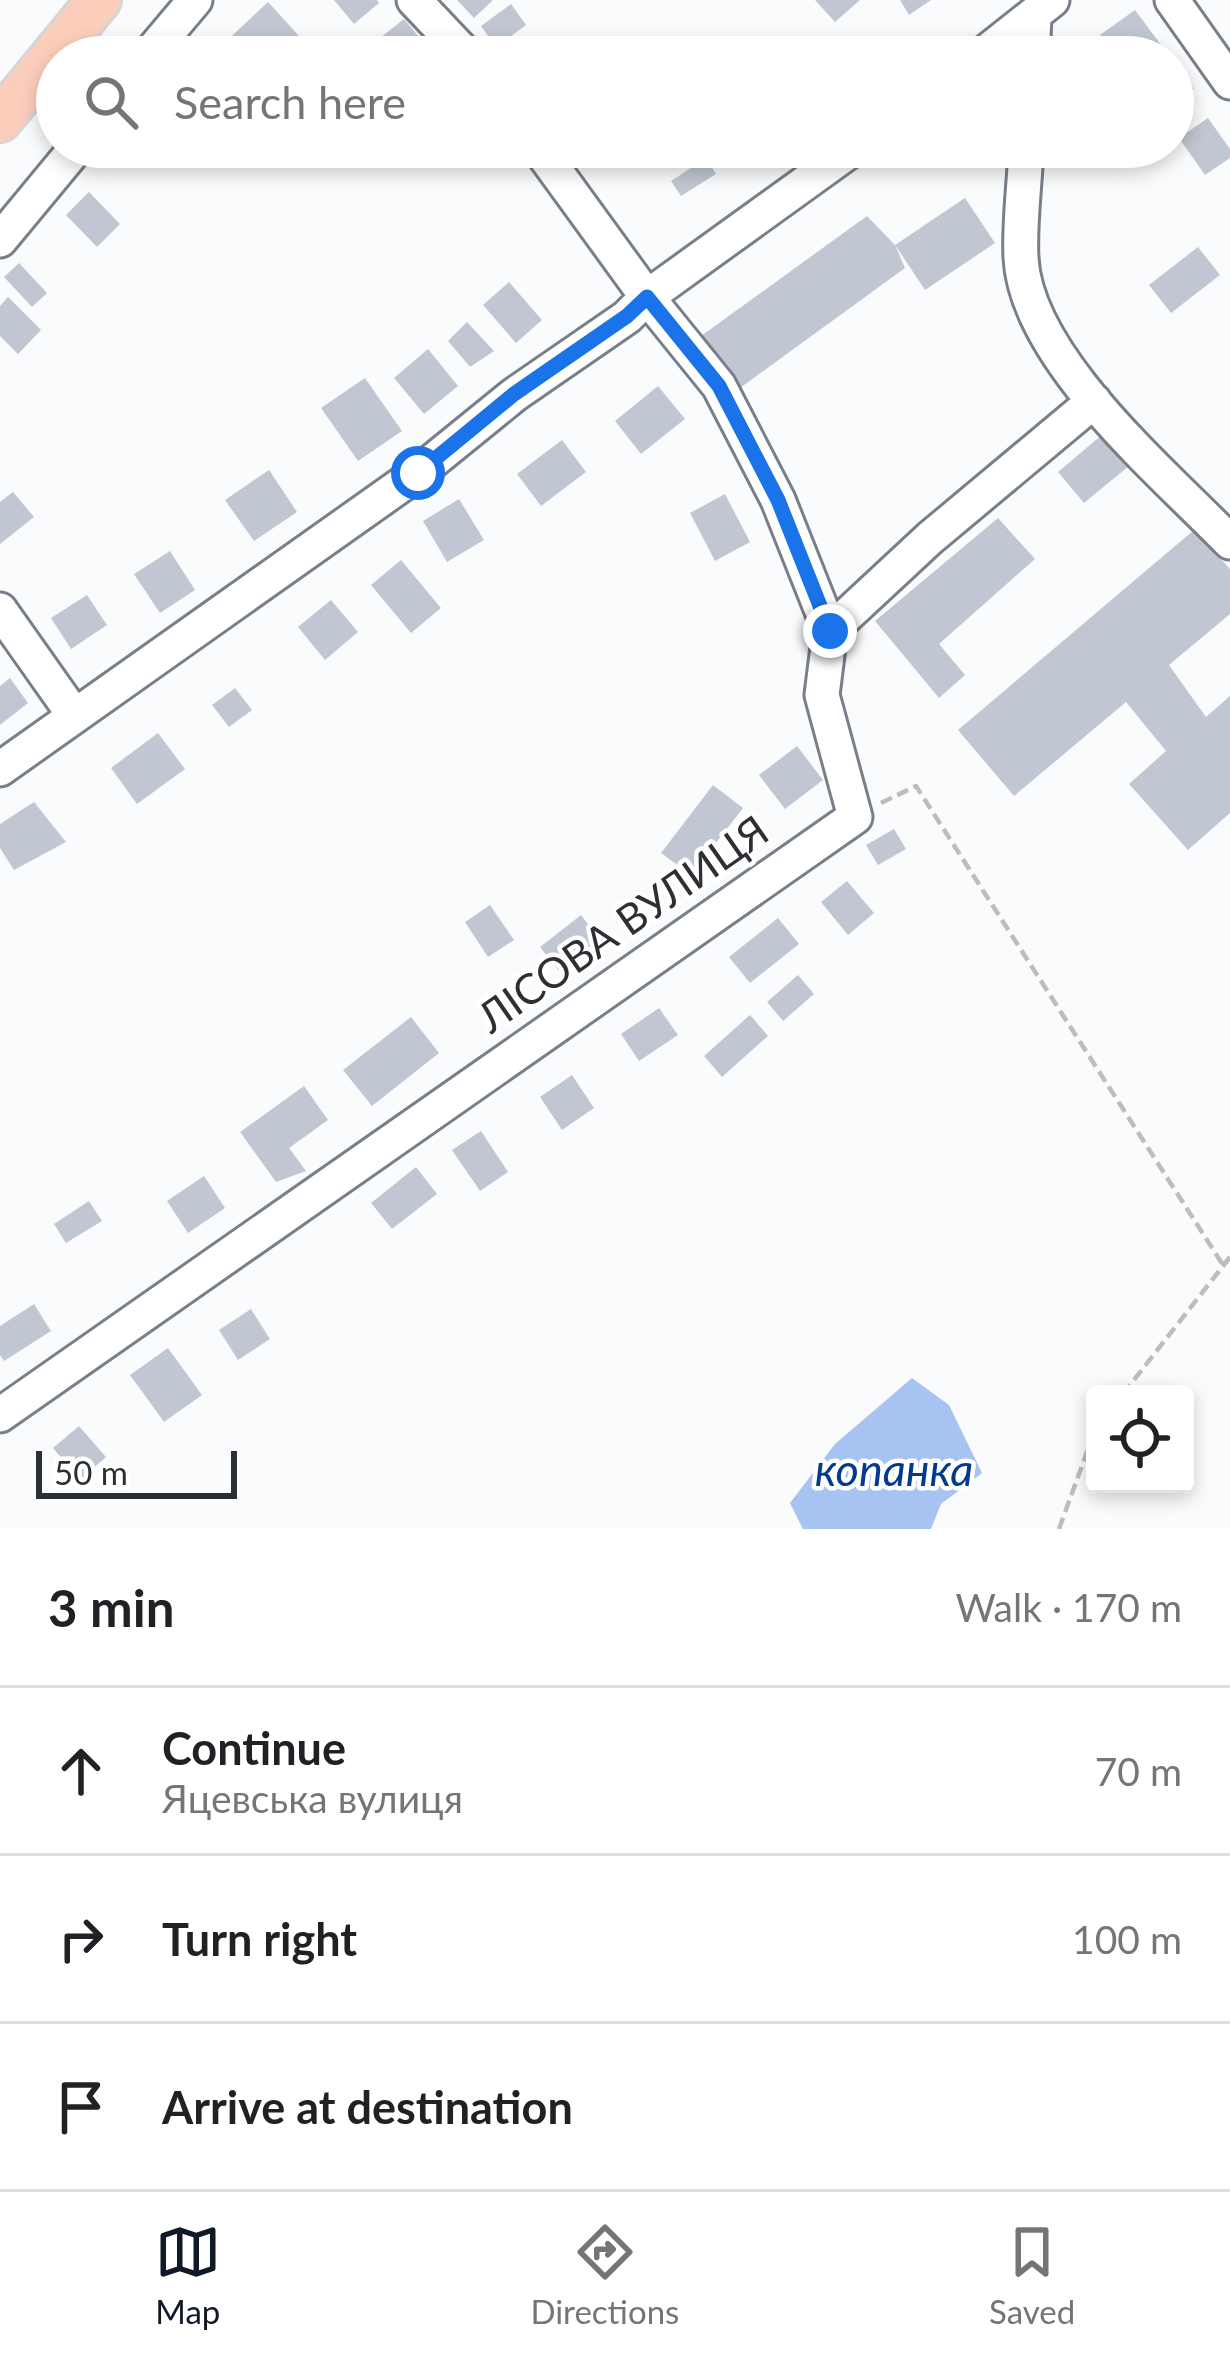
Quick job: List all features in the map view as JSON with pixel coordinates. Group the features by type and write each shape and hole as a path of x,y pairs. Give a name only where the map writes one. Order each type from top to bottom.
{"main road":[{"path":"69,36 99,0"},
{"path":"0,120 36,76"}],"street":[{"path":"165,36 195,0"},
{"path":"415,0 448,36"},
{"path":"1172,0 1230,82"},
{"path":"1003,36 1036,6"},
{"path":"1034,36 1036,6"},
{"path":"0,240 60,168"},
{"path":"553,168 719,386 778,500 830,631 822,695 855,817"},
{"path":"0,769 418,473 514,394 826,168"},
{"path":"1025,168 1021,260 1032,308 1051,346 1094,401 1230,542"},
{"path":"830,631 930,538 1094,401"},
{"path":"0,610 74,715"},
{"name":"ЛІСОВА ВУЛИЦЯ","path":"0,1415 855,817"}],"path":[{"path":"855,817 916,786 1223,1265"},
{"path":"1130,1385 1230,1258"},
{"path":"1059,1529 1086,1455"}],"water":[{"name":"копанка","path":"912,1378 949,1405 982,1473 941,1504 931,1529 803,1529 790,1503 835,1444"}],"building":[{"path":"334,0 377,0 379,3 354,24"},
{"path":"457,0 493,0 474,18"},
{"path":"815,0 860,0 835,22"},
{"path":"900,0 931,0 909,15"},
{"path":"268,2 299,36 232,36"},
{"path":"511,4 526,25 511,36 488,36 481,26"},
{"path":"1135,10 1154,36 1101,36"},
{"path":"404,19 418,36 382,36"},
{"path":"1208,118 1230,149 1230,158 1205,175 1194,159 1194,128"},
{"path":"691,168 712,168 716,174 681,196 671,181"},
{"path":"89,192 120,224 97,247 66,215"},
{"path":"965,198 995,243 925,290 895,245"},
{"path":"867,216 895,245 905,268 740,388 701,336"},
{"path":"1198,247 1220,275 1171,313 1149,285"},
{"path":"19,263 47,293 32,307 4,277"},
{"path":"509,282 542,320 516,343 483,305"},
{"path":"8,297 41,330 18,354 0,336 0,306"},
{"path":"467,322 494,351 470,367 448,341"},
{"path":"428,349 458,386 424,414 394,378"},
{"path":"365,378 402,431 358,461 321,408"},
{"path":"658,386 685,419 641,454 615,421"},
{"path":"1103,434 1129,466 1084,503 1058,472"},
{"path":"562,440 586,472 541,506 517,474"},
{"path":"269,470 297,512 254,541 225,500"},
{"path":"13,492 34,517 0,544 0,502"},
{"path":"725,494 750,542 715,561 690,513"},
{"path":"459,499 484,540 447,562 423,521"},
{"path":"998,518 1035,559 939,644 965,675 939,698 875,621"},
{"path":"1194,530 1230,569 1230,614 1169,665 1206,717 1230,696 1230,813 1188,850 1129,784 1166,751 1126,702 1014,796 958,730"},
{"path":"170,551 195,590 160,613 134,574"},
{"path":"401,560 441,608 411,633 371,585"},
{"path":"87,595 107,625 71,649 51,618"},
{"path":"331,600 358,632 325,660 298,627"},
{"path":"10,678 28,703 0,725 0,686"},
{"path":"235,688 252,710 229,727 212,705"},
{"path":"158,733 185,769 137,804 111,768"},
{"path":"797,746 823,780 785,809 759,775"},
{"path":"713,785 743,808 691,875 661,853"},
{"path":"34,802 66,842 14,870 0,848 0,824"},
{"path":"894,829 906,849 878,865 866,845"},
{"path":"847,881 874,913 848,935 821,902"},
{"path":"490,905 514,940 488,957 465,922"},
{"path":"581,915 600,940 559,971 540,947"},
{"path":"778,918 799,944 750,983 729,957"},
{"path":"798,975 814,994 783,1021 767,1002"},
{"path":"659,1008 678,1035 639,1061 621,1034"},
{"path":"750,1015 768,1036 722,1077 704,1056"},
{"path":"411,1017 439,1053 372,1106 343,1070"},
{"path":"572,1075 594,1108 562,1130 540,1097"},
{"path":"304,1086 328,1120 289,1148 306,1171 276,1182 240,1132"},
{"path":"481,1131 508,1172 480,1191 452,1150"},
{"path":"416,1167 437,1194 392,1229 371,1203"},
{"path":"204,1176 225,1208 188,1233 167,1201"},
{"path":"89,1201 102,1221 66,1243 54,1224"},
{"path":"34,1304 51,1331 4,1361 0,1326"},
{"path":"251,1309 270,1339 238,1360 219,1330"},
{"path":"168,1348 202,1395 164,1422 130,1375"},
{"path":"79,1426 106,1457 80,1480 53,1448"}],"route":[{"path":"418,473 514,394 647,297 719,386 778,500 830,631"}]}
